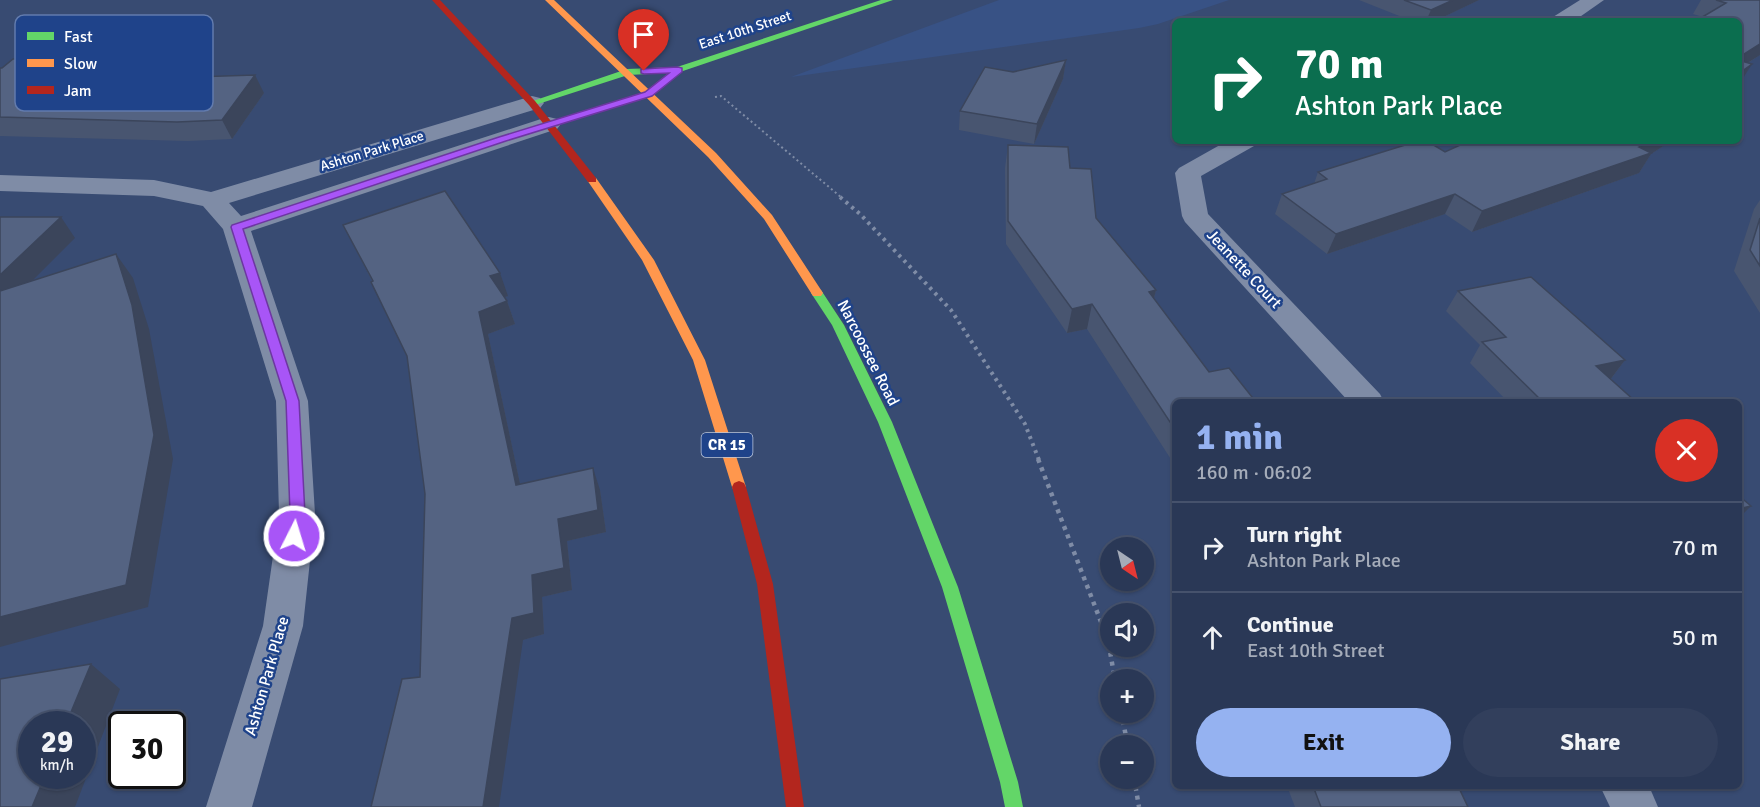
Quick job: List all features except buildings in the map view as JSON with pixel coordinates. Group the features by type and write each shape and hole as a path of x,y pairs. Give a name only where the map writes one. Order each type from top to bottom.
{"main road":[{"name":"CR 15","path":"436,0 532,103 600,190 648,260 699,360 733,463 765,584 795,807"},
{"name":"Narcoossee Road","path":"549,0 712,155 768,217 838,325 885,422 950,587 1009,782 1014,807"},
{"name":"East 10th Street","path":"532,103 627,72 678,70 889,0"},
{"name":"East 10th Street","path":"549,124 648,94 678,70"}],"street":[{"path":"1565,18 1594,0"},
{"name":"Ashton Park Place","path":"0,183 153,188 212,200 532,103"},
{"name":"Ashton Park Place","path":"236,227 549,124"},
{"name":"Jeanette Court","path":"1239,144 1188,172 1195,216 1365,399"},
{"name":"Ashton Park Place","path":"212,200 236,227 292,401 297,514 283,626 229,807"},
{"path":"1625,789 1635,807"}],"path":[{"path":"715,97 721,96 860,214 951,310 1025,424 1108,640 1113,669"},
{"path":"1136,789 1139,807"}],"water":[{"path":"999,0 1229,0 1158,24 1139,28 791,77"}],"traffic: fast":[{"path":"532,103 627,72 678,70 889,0"},
{"path":"549,124 648,94 676,72"},
{"path":"817,293 838,325 885,422 950,587 1009,782 1014,807"}],"traffic: slow":[{"path":"549,0 712,155 768,217 817,293"},
{"path":"592,180 648,260 699,360 739,487"}],"traffic: jam":[{"path":"436,0 532,103 592,180"},
{"path":"739,487 765,584 795,807"}],"route":[{"path":"294,536 297,514 292,401 236,227 502,139 648,94 678,70 644,71"}]}
